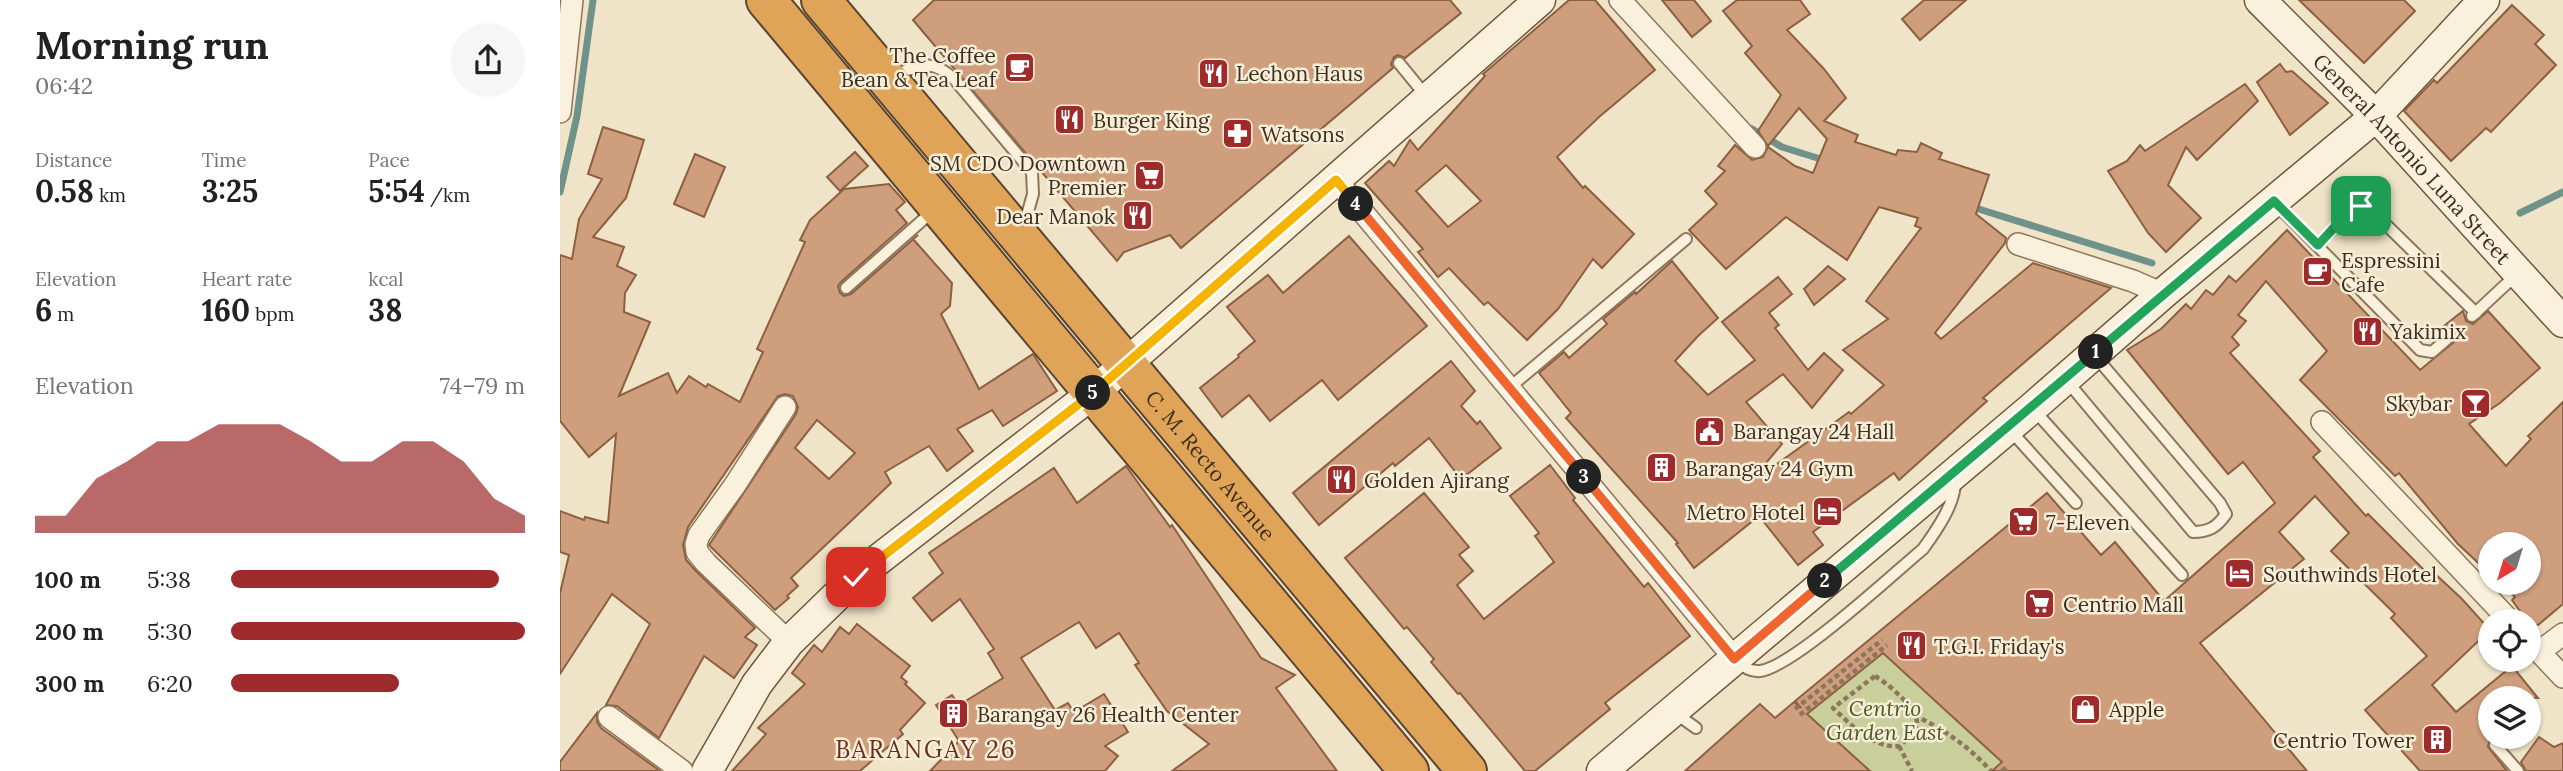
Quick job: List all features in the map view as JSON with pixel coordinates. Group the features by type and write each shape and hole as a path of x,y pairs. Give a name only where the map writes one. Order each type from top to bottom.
{"highway":[{"name":"C. M. Recto Avenue","path":"766,0 1409,771"},
{"name":"C. M. Recto Avenue","path":"821,0 1467,771"}],"street":[{"path":"560,112 572,0"},
{"path":"707,771 757,684 789,642 856,577 1093,393 1540,0"},
{"path":"1620,0 1755,147"},
{"name":"General Antonio Luna Street","path":"2260,0 2376,116 2563,322"},
{"path":"1602,771 2376,116 2484,0"},
{"path":"1336,180 1734,659"},
{"path":"2018,244 2110,273 2163,294"},
{"path":"785,407 699,535 696,544 697,552 706,563 789,642"},
{"path":"2322,422 2499,609"},
{"path":"2541,644 2563,634"},
{"path":"2541,654 2563,677"},
{"path":"609,717 682,771"}],"lane":[{"path":"1399,63 1429,99"},
{"path":"886,78 920,65 931,65 943,69 955,80 1032,172 1033,194 1020,238"},
{"path":"2274,201 2420,350 2432,352 2447,339"},
{"path":"846,288 938,206"},
{"path":"2318,245 2354,206 2368,207 2474,315 2518,273"},
{"path":"1509,388 1686,239"},
{"path":"2065,379 2193,532 2205,532 2218,525 2226,514 2220,503 2094,354"},
{"path":"2032,408 2182,575"},
{"path":"2008,428 2076,503"},
{"path":"1672,711 1696,728"},
{"path":"2499,749 2518,771"}],"path":[{"path":"1795,709 1882,640"},
{"path":"1800,715 1887,645"},
{"path":"1875,676 1897,691 1914,715 1917,726 1907,740 1899,746 1886,746 1873,740 1833,708 1875,676"},
{"path":"1914,715 1952,735 1991,771"},
{"path":"1899,746 1912,771"},
{"path":"2003,771 2008,766"}],"green space":[{"name":"Centrio Garden East","path":"1883,653 2002,762 1992,771 1870,771 1807,714"}],"building":[{"name":"SM CDO Downtown Premier","path":"934,0 1450,0 1461,13 1405,58 1398,55 1394,57 1391,64 1393,68 1181,248 1170,235 1124,252 1117,261 913,20"},
{"path":"1569,0 1595,0 1655,70 1557,157 1583,188 1585,186 1634,234 1602,268 1593,259 1558,309 1527,340 1488,302 1484,305 1449,268 1438,277 1418,252 1423,249 1365,183 1389,161 1394,166 1410,140 1418,150 1485,76 1483,74","holes":["1446,165 1481,201 1448,227 1416,191"]},
{"path":"1662,0 1694,0 1711,21 1692,37"},
{"path":"1737,0 1800,0 1810,14 1787,30 1824,69 1846,98 1824,121 1858,135 1855,142 1896,155 1898,150 1917,152 1921,143 1942,153 1939,159 1989,175 1976,214 2006,238 2005,243 1935,333 1941,339 2033,263 2111,288 1983,398 1987,401 1899,480 1894,473 1813,532 1823,545 1798,565 1759,516 1694,568 1676,544 1678,543 1566,418 1571,413 1539,373 1564,352 1569,358 1607,324 1603,319 1672,261 1718,318 1675,361 1708,395 1755,360 1722,322 1778,277 1792,294 1769,313 1779,325 1775,328 1808,370 1824,353 1843,370 1812,408 1783,374 1746,402 1782,444 1760,470 1763,474 1849,412 1851,414 1884,385 1843,350 1888,319 1866,301 1921,228 1915,226 1918,218 1879,207 1847,260 1786,217 1726,269 1689,230 1717,204 1705,191 1725,171 1718,166 1735,145 1752,160 1763,157 1768,147 1795,166 1813,173 1827,139 1799,108 1768,146 1758,131 1781,95 1745,53 1752,46 1723,11"},
{"path":"1924,0 1966,0 1920,40 1902,19"},
{"path":"2299,0 2404,0 2415,11 2364,63"},
{"path":"2512,5 2544,35 2535,44 2556,65 2491,132 2486,128 2451,161 2404,111 2434,80 2437,83"},
{"path":"2280,64 2286,72 2292,71 2328,103 2290,135 2257,82"},
{"path":"2245,84 2258,101 2197,160 2186,147 2168,185 2201,218 2166,252 2148,233 2108,171 2127,161 2140,145 2145,151"},
{"path":"603,127 644,140 626,198 593,237 624,247 617,266 636,275 625,293 624,312 650,322 619,396 668,373 677,393 689,376 740,402 763,352 757,349 805,242 800,240 810,220 844,189 889,184 905,202 896,210 907,223 841,282 838,286 840,293 844,296 851,294 913,239 952,283 950,306 941,314 979,389 1033,354 1057,391 1003,426 992,410 957,429 973,451 947,471 929,446 885,472 891,483 791,578 798,586 775,610 709,545 796,414 798,407 793,396 778,396 688,527 683,545 686,560 755,628 745,637 757,645 734,678 704,656 659,738 617,706 606,705 650,624 612,594 560,674 560,593 569,555 560,552 560,511 584,520 585,517 608,523 616,434 589,457 560,421 560,255 572,259 579,219 602,179 588,174","holes":["817,420 855,453 829,479 795,448"]},
{"path":"855,152 868,166 840,191 827,177"},
{"path":"695,154 725,167 704,217 674,204"},
{"path":"2287,230 2420,370 2454,342 2452,333 2442,333 2440,329 2463,311 2466,321 2473,324 2488,311 2540,368 2500,403 2469,424 2506,466 2531,439 2528,436 2563,402 2563,604 2541,622 2541,609 2518,609 2512,600 2515,597 2513,595 2541,595 2541,532 2478,532 2478,563 2458,544 2399,473 2395,476 2300,380 2327,351 2266,281 2238,315 2246,321 2232,337 2239,345 2230,353 2320,451 2313,457 2366,516 2368,514 2429,575 2432,571 2478,617 2478,641 2432,685 2456,712 2478,694 2478,749 2490,749 2507,771 2420,771 2365,710 2427,656 2391,618 2395,614 2331,551 2349,533 2315,496 2279,532 2304,559 2200,643 2307,771 1992,771 2002,762 1883,653 1807,714 1870,771 1685,771 1760,704 1775,718 1794,702 1801,708 1795,701 2047,493 2101,555 2115,542 2164,601 2275,503 2243,462 2228,474 2127,350 2161,329 2186,304 2191,309 2206,290 2213,295 2229,276 2236,282"},
{"path":"1349,236 1427,326 1338,400 1322,380 1270,421 1249,395 1222,417 1200,388 1255,341 1227,307 1268,275 1283,293"},
{"path":"1828,266 1845,279 1814,305 1804,289"},
{"path":"1451,361 1475,391 1461,406 1477,424 1480,421 1501,448 1461,479 1429,438 1395,466 1393,463 1319,525 1293,493"},
{"path":"1550,465 1575,498 1573,500 1644,587 1648,583 1690,636 1605,703 1610,709 1535,771 1525,771 1431,662 1434,659 1407,627 1404,629 1345,558 1424,493 1469,547 1459,555 1473,571 1457,585 1484,619 1554,562 1535,536 1539,533 1510,496"},
{"path":"1126,466 1170,527 1172,525 1261,658 1295,675 1276,688 1337,771 1172,771 1209,744 1167,711 1135,665 1139,663 1119,633 1096,648 1079,622 1021,658 1055,710 1068,703 1074,712 1104,694 1128,732 1105,746 1118,756 1105,771 930,771 959,741 936,705 952,695 959,705 1003,678 988,653 994,649 960,599 932,621 913,598 943,573 929,553 1054,468 1077,503"},
{"path":"857,624 910,666 901,677 925,703 900,730 903,734 860,771 732,771 766,734 758,728 805,684 792,673 814,645 822,652 840,627 849,634"},
{"path":"2505,672 2517,672 2528,686 2488,686"},
{"path":"597,713 597,722 601,728 660,771 560,771 560,762"},
{"path":"2541,738 2554,747 2563,743 2563,771 2526,771 2521,762 2530,749 2541,749"}],"waterway":[{"path":"560,192 577,116 593,0"},
{"path":"1752,129 1782,147 1827,161"},
{"path":"2520,213 2563,192"},
{"path":"1969,206 2152,263"}],"place":[{"name":"The Coffee Bean & Tea Leaf","path":"1019,67"},
{"name":"Lechon Haus","path":"1213,73"},
{"name":"Burger King","path":"1070,120"},
{"name":"Watsons","path":"1238,134"},
{"name":"SM CDO Downtown Premier","path":"1149,175"},
{"name":"Dear Manok","path":"1138,216"},
{"name":"Espressini Cafe","path":"2318,272"},
{"name":"Yakimix","path":"2367,331"},
{"name":"Skybar","path":"2475,403"},
{"name":"Barangay 24 Hall","path":"1710,431"},
{"name":"Barangay 24 Gym","path":"1662,468"},
{"name":"Golden Ajirang","path":"1341,480"},
{"name":"Metro Hotel","path":"1828,512"},
{"name":"7-Eleven","path":"2023,522"},
{"name":"Southwinds Hotel","path":"2240,574"},
{"name":"Centrio Mall","path":"2040,604"},
{"name":"T.G.I. Friday's","path":"1911,646"},
{"name":"Apple","path":"2086,709"},
{"name":"Barangay 26 Health Center","path":"954,714"},
{"name":"Centrio Tower","path":"2437,740"}],"district":[{"name":"BARANGAY 26","path":"926,749"}],"route":[{"path":"856,577 1093,393 1336,180 1734,659 2274,201 2318,245 2354,206 2361,206"}]}
